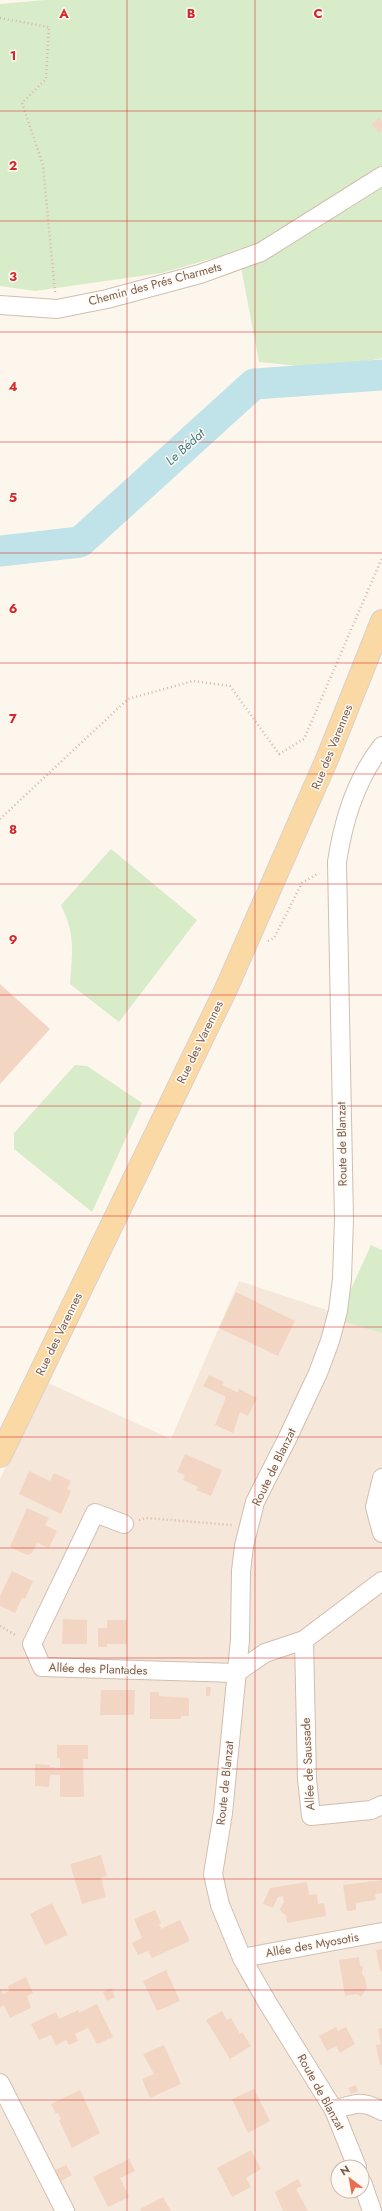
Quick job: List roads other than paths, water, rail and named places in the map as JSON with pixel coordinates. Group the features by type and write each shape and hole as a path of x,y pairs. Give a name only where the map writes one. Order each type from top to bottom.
{"main road":[{"name":"Rue des Varennes","path":"0,1456 248,940 327,759 382,621"}],"street":[{"name":"Chemin des Prés Charmets","path":"0,305 57,308 107,299 200,274 261,252 382,176"},
{"name":"Route de Blanzat","path":"354,2159 334,2110 267,2002 242,1958 220,1905 213,1874 223,1813 240,1640 241,1571 248,1526 255,1502 288,1438 318,1373 330,1341 338,1311 342,1279 344,1219 337,868 342,831 349,809 374,756 382,746"},
{"path":"382,1478 375,1506 382,1533"},
{"name":"Allée des Plantades","path":"124,1524 95,1513 32,1644 42,1667 236,1673"},
{"path":"236,1673 265,1653 304,1640 382,1581"},
{"name":"Allée de Saussade","path":"304,1640 307,1778 311,1816 371,1810 382,1805"},
{"name":"Allée des Myosotis","path":"242,1958 382,1932"},
{"path":"0,2083 65,2211"},
{"path":"334,2110 350,2104 368,2103 382,2111"},
{"path":"368,2199 372,2211"}],"waterway":[{"name":"Le Bédat","path":"0,551 80,542 254,384 382,375"}]}
